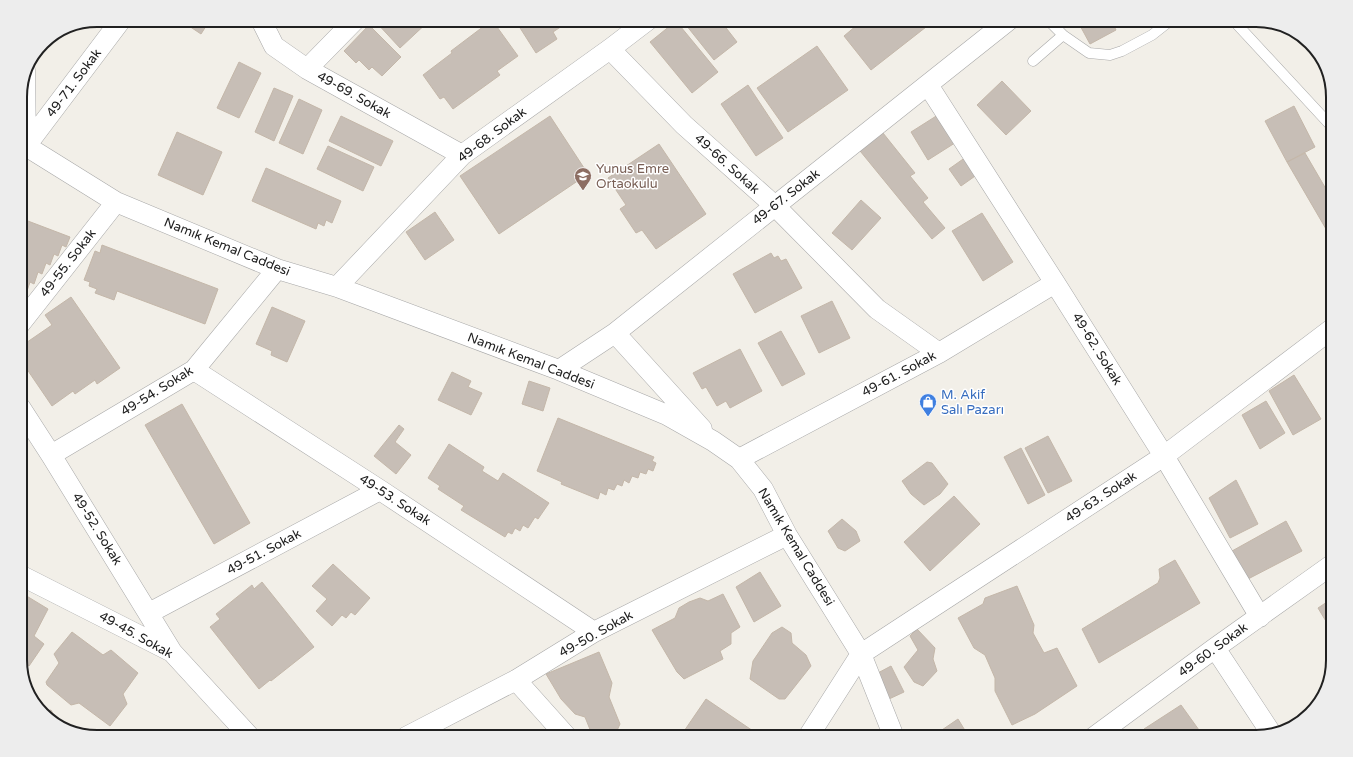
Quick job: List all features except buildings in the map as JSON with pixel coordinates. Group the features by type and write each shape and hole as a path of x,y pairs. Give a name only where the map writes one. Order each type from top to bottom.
{"street":[{"name":"49-71. Sokak","path":"27,145 116,27"},
{"name":"49-69. Sokak","path":"264,27 274,46 307,69 462,154"},
{"path":"307,69 348,27"},
{"name":"49-68. Sokak","path":"337,287 462,154 610,50 639,27"},
{"name":"49-67. Sokak","path":"559,370 615,333 1000,27"},
{"name":"49-66. Sokak","path":"610,50 684,125 775,206 877,309 939,353"},
{"name":"49-62. Sokak","path":"928,85 1164,456 1260,617"},
{"name":"Namık Kemal Caddesi","path":"27,152 116,202 277,269 337,287 559,370 667,415 713,441 739,459 763,489 788,534 861,654 891,730"},
{"name":"49-55. Sokak","path":"27,315 116,202"},
{"name":"49-54. Sokak","path":"51,455 194,370 277,269"},
{"name":"49-61. Sokak","path":"739,459 939,353 1055,283"},
{"path":"615,333 713,441"},
{"name":"49-63. Sokak","path":"861,654 1164,456 1326,333"},
{"name":"49-53. Sokak","path":"194,370 380,490 594,632"},
{"name":"49-52. Sokak","path":"27,418 172,652"},
{"name":"49-51. Sokak","path":"149,613 380,490"},
{"name":"49-50. Sokak","path":"420,730 516,680 594,632 788,534"},
{"name":"49-60. Sokak","path":"1104,730 1326,569"},
{"name":"49-45. Sokak","path":"27,579 172,652 244,730"},
{"path":"1215,648 1268,729"},
{"path":"812,730 861,654"},
{"path":"516,680 560,730"}],"lane":[{"path":"1055,27 1063,35 1089,53 1110,55 1122,51 1152,35 1162,27"},
{"path":"1239,27 1326,120"},
{"path":"1033,61 1063,35"}],"place":[{"name":"Yunus Emre Ortaokulu","path":"583,191"},
{"name":"M. Akif Salı Pazarı","path":"928,417"}]}
